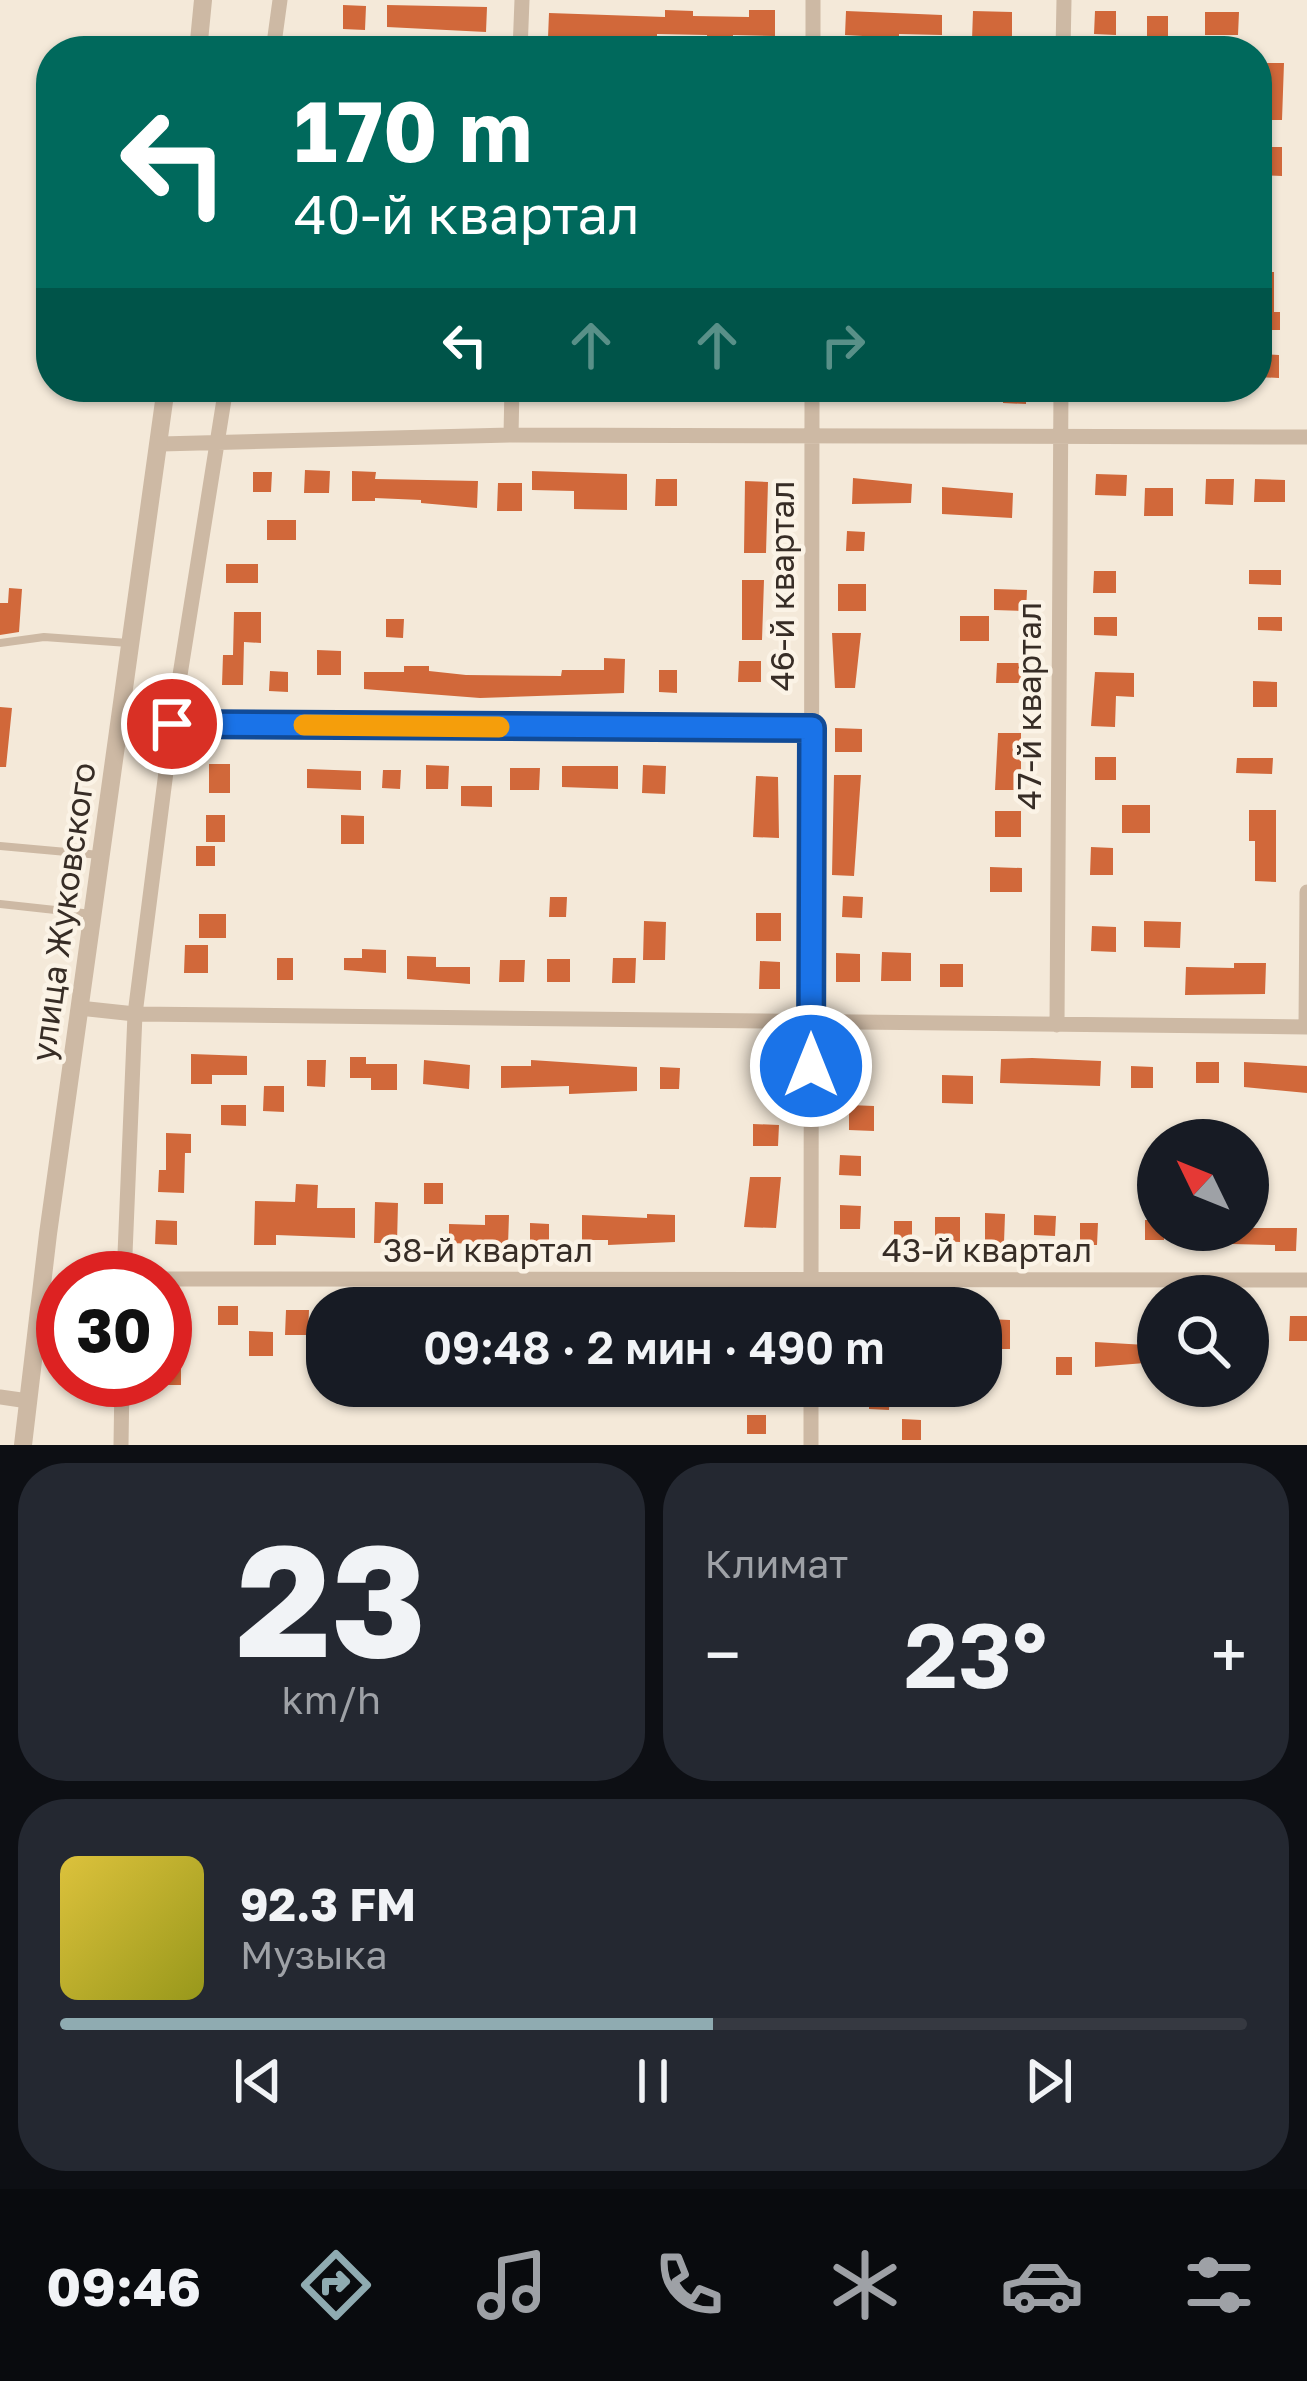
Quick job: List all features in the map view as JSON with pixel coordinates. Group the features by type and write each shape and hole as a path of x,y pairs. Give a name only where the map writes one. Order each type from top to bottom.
{"street":[{"path":"199,36 203,0"},
{"path":"275,36 280,0"},
{"path":"521,36 522,0"},
{"path":"813,0 813,36"},
{"path":"1063,36 1064,0"},
{"name":"улица Жуковского","path":"23,1445 165,402"},
{"path":"125,1251 135,1014 172,724 224,402"},
{"path":"511,435 512,402"},
{"name":"46-й квартал","path":"811,1287 812,402"},
{"name":"47-й квартал","path":"1057,1024 1061,402"},
{"path":"161,444 511,435 1307,437"},
{"path":"172,724 812,728"},
{"path":"80,1008 135,1014 1306,1027 1307,892"},
{"name":"38-й квартал","path":"192,1279 811,1280"},
{"name":"43-й квартал","path":"811,1280 1307,1280"},
{"path":"0,1397 28,1401"},
{"path":"121,1445 122,1407"},
{"path":"812,1407 812,1445"}],"lane":[{"path":"0,643 44,637 129,644"},
{"path":"0,846 102,855"},
{"path":"0,904 93,914"}],"building":[{"path":"343,5 366,6 365,30 343,29"},
{"path":"387,5 487,7 486,32 387,27"},
{"path":"665,10 693,11 693,16 749,17 749,10 775,10 775,36 548,36 549,13 665,17"},
{"path":"846,11 942,15 942,35 845,35"},
{"path":"973,11 1012,12 1012,36 972,36"},
{"path":"1095,11 1116,11 1116,35 1094,34"},
{"path":"1205,12 1239,12 1238,35 1205,35"},
{"path":"1147,16 1168,16 1168,36 1147,36"},
{"path":"1272,63 1284,63 1282,120 1272,120"},
{"path":"1272,147 1282,147 1282,176 1272,176"},
{"path":"1272,272 1274,312 1280,312 1280,330 1272,330"},
{"path":"1272,355 1279,355 1279,378 1272,378"},
{"path":"305,470 330,471 329,493 304,493"},
{"path":"352,471 376,472 375,479 478,481 477,508 421,500 352,501"},
{"path":"532,471 627,474 627,510 574,509 574,491 532,490"},
{"path":"253,472 272,472 271,492 253,492"},
{"path":"1096,474 1127,475 1126,496 1095,495"},
{"path":"853,478 912,484 911,503 852,504"},
{"path":"656,479 677,479 677,506 655,506"},
{"path":"1206,479 1234,479 1233,505 1205,504"},
{"path":"1255,479 1285,480 1285,502 1254,502"},
{"path":"745,481 768,482 766,553 744,553"},
{"path":"498,483 522,483 522,511 497,511"},
{"path":"942,487 1013,493 1012,518 942,514"},
{"path":"1145,488 1173,488 1173,516 1144,516"},
{"path":"267,520 296,520 296,540 267,540"},
{"path":"847,531 865,532 864,551 846,551"},
{"path":"226,564 258,564 258,583 226,583"},
{"path":"1249,570 1281,570 1281,585 1249,584"},
{"path":"1094,571 1116,571 1116,593 1093,593"},
{"path":"742,580 764,580 762,640 742,640"},
{"path":"838,584 866,584 866,611 838,611"},
{"path":"9,588 22,589 19,632 0,635 0,603 8,603"},
{"path":"994,589 1027,590 1026,611 994,610"},
{"path":"234,612 261,612 261,643 244,642 243,685 222,685 223,655 233,655"},
{"path":"960,616 989,616 989,641 960,641"},
{"path":"1094,617 1117,617 1117,636 1094,635"},
{"path":"1258,617 1282,617 1282,631 1258,630"},
{"path":"386,619 404,619 403,638 386,637"},
{"path":"832,633 861,633 855,688 835,688"},
{"path":"317,650 341,651 341,675 317,675"},
{"path":"604,658 625,659 624,693 480,698 364,689 364,672 404,672 404,666 466,675 561,676 562,670 604,670"},
{"path":"739,661 761,661 761,682 738,682"},
{"path":"997,663 1024,663 1023,683 996,683"},
{"path":"659,670 677,670 677,693 659,692"},
{"path":"270,671 288,672 288,692 269,691"},
{"path":"1095,672 1134,673 1134,697 1116,696 1115,727 1091,726"},
{"path":"1253,681 1277,682 1277,707 1253,707"},
{"path":"0,707 12,708 6,767 0,767"},
{"path":"835,728 862,729 862,752 835,752"},
{"path":"998,733 1021,733 1021,790 995,790"},
{"path":"1095,757 1116,757 1116,780 1095,780"},
{"path":"1237,758 1273,758 1272,774 1236,773"},
{"path":"209,764 230,764 230,793 209,793"},
{"path":"426,765 449,766 448,789 426,789"},
{"path":"643,765 666,766 665,794 642,793"},
{"path":"562,766 618,766 618,789 562,787"},
{"path":"510,768 540,768 539,790 510,790"},
{"path":"307,769 361,771 361,790 307,788"},
{"path":"383,770 401,770 400,789 382,788"},
{"path":"834,775 861,775 854,876 832,875"},
{"path":"756,776 778,777 779,838 753,837"},
{"path":"461,786 492,786 492,807 461,806"},
{"path":"1122,805 1150,805 1150,833 1122,833"},
{"path":"1249,810 1276,810 1276,882 1255,881"},
{"path":"995,811 1021,811 1021,837 995,837"},
{"path":"206,815 225,815 225,842 206,842"},
{"path":"341,815 364,816 364,844 341,844"},
{"path":"196,846 215,846 215,866 196,866"},
{"path":"1091,847 1113,848 1113,875 1090,875"},
{"path":"990,867 1022,868 1022,892 990,892"},
{"path":"843,896 863,897 862,918 842,917"},
{"path":"550,897 567,897 566,917 549,917"},
{"path":"756,913 781,913 781,941 756,941"},
{"path":"199,914 226,914 226,938 199,938"},
{"path":"644,921 666,922 665,960 643,960"},
{"path":"1144,921 1181,922 1180,948 1144,947"},
{"path":"1092,926 1116,927 1116,952 1091,951"},
{"path":"185,945 208,945 208,973 184,973"},
{"path":"362,949 386,950 386,973 344,970 344,958 362,958"},
{"path":"882,952 911,953 911,981 881,981"},
{"path":"836,953 860,954 860,982 836,982"},
{"path":"407,956 436,957 436,967 470,967 470,984 407,979"},
{"path":"277,958 293,958 293,980 277,980"},
{"path":"613,958 636,958 635,983 612,983"},
{"path":"547,959 570,959 570,982 547,982"},
{"path":"500,960 525,960 524,982 499,982"},
{"path":"760,961 780,962 780,989 759,989"},
{"path":"1234,963 1266,963 1265,994 1185,995 1186,967 1234,968"},
{"path":"940,964 963,964 963,987 940,987"},
{"path":"191,1054 247,1056 247,1075 212,1075 212,1084 191,1084"},
{"path":"350,1057 366,1057 366,1064 397,1064 397,1090 371,1090 371,1078 350,1078"},
{"path":"1001,1059 1101,1061 1100,1086 1000,1083"},
{"path":"307,1060 326,1060 325,1087 307,1086"},
{"path":"424,1060 470,1065 469,1089 423,1084"},
{"path":"531,1060 637,1067 637,1091 569,1094 569,1086 501,1088 501,1066 531,1066"},
{"path":"1196,1062 1219,1062 1219,1083 1196,1083"},
{"path":"1244,1062 1307,1066 1307,1093 1244,1087"},
{"path":"839,1063 862,1064 861,1085 839,1084"},
{"path":"1131,1066 1153,1067 1153,1088 1131,1088"},
{"path":"660,1067 680,1068 679,1089 660,1089"},
{"path":"942,1075 973,1076 973,1104 942,1103"},
{"path":"264,1086 284,1086 284,1112 263,1111"},
{"path":"221,1105 246,1105 246,1126 221,1125"},
{"path":"849,1105 874,1106 874,1131 849,1130"},
{"path":"753,1124 779,1125 778,1146 753,1146"},
{"path":"166,1133 191,1134 191,1153 185,1153 184,1193 158,1192 159,1170 166,1170"},
{"path":"840,1155 861,1156 861,1176 839,1175"},
{"path":"750,1177 781,1177 776,1228 744,1227"},
{"path":"424,1183 443,1183 443,1204 424,1204"},
{"path":"296,1184 318,1185 317,1208 355,1208 355,1238 276,1235 276,1245 254,1245 255,1201 295,1202"},
{"path":"375,1202 398,1203 397,1243 374,1243"},
{"path":"840,1205 861,1206 860,1229 840,1229"},
{"path":"985,1213 1005,1214 1004,1243 985,1242"},
{"path":"647,1214 675,1215 675,1242 608,1245 608,1240 582,1240 582,1215 647,1218"},
{"path":"485,1215 509,1215 508,1245 449,1243 449,1224 485,1225"},
{"path":"1034,1215 1056,1216 1055,1236 1034,1235"},
{"path":"935,1217 960,1217 960,1242 935,1241"},
{"path":"156,1220 177,1221 177,1245 155,1244"},
{"path":"894,1221 912,1221 912,1240 894,1240"},
{"path":"530,1223 549,1224 549,1246 530,1246"},
{"path":"1080,1223 1098,1223 1097,1245 1080,1245"},
{"path":"1269,1228 1297,1228 1296,1251 1275,1251 1275,1245 1269,1245"},
{"path":"218,1306 238,1306 238,1325 218,1325"},
{"path":"286,1310 306,1310 306,1335 285,1335"},
{"path":"1290,1316 1307,1316 1307,1341 1289,1341"},
{"path":"1002,1320 1010,1320 1010,1349 1002,1349"},
{"path":"249,1331 273,1332 273,1356 249,1356"},
{"path":"1095,1342 1137,1344 1137,1364 1095,1367"},
{"path":"1056,1357 1072,1357 1072,1375 1056,1375"},
{"path":"747,1415 766,1415 766,1434 747,1434"},
{"path":"902,1419 921,1420 921,1440 902,1440"}],"slow traffic":[{"path":"304,725 499,727"}],"route":[{"path":"172,724 812,728 811,1066"}]}
